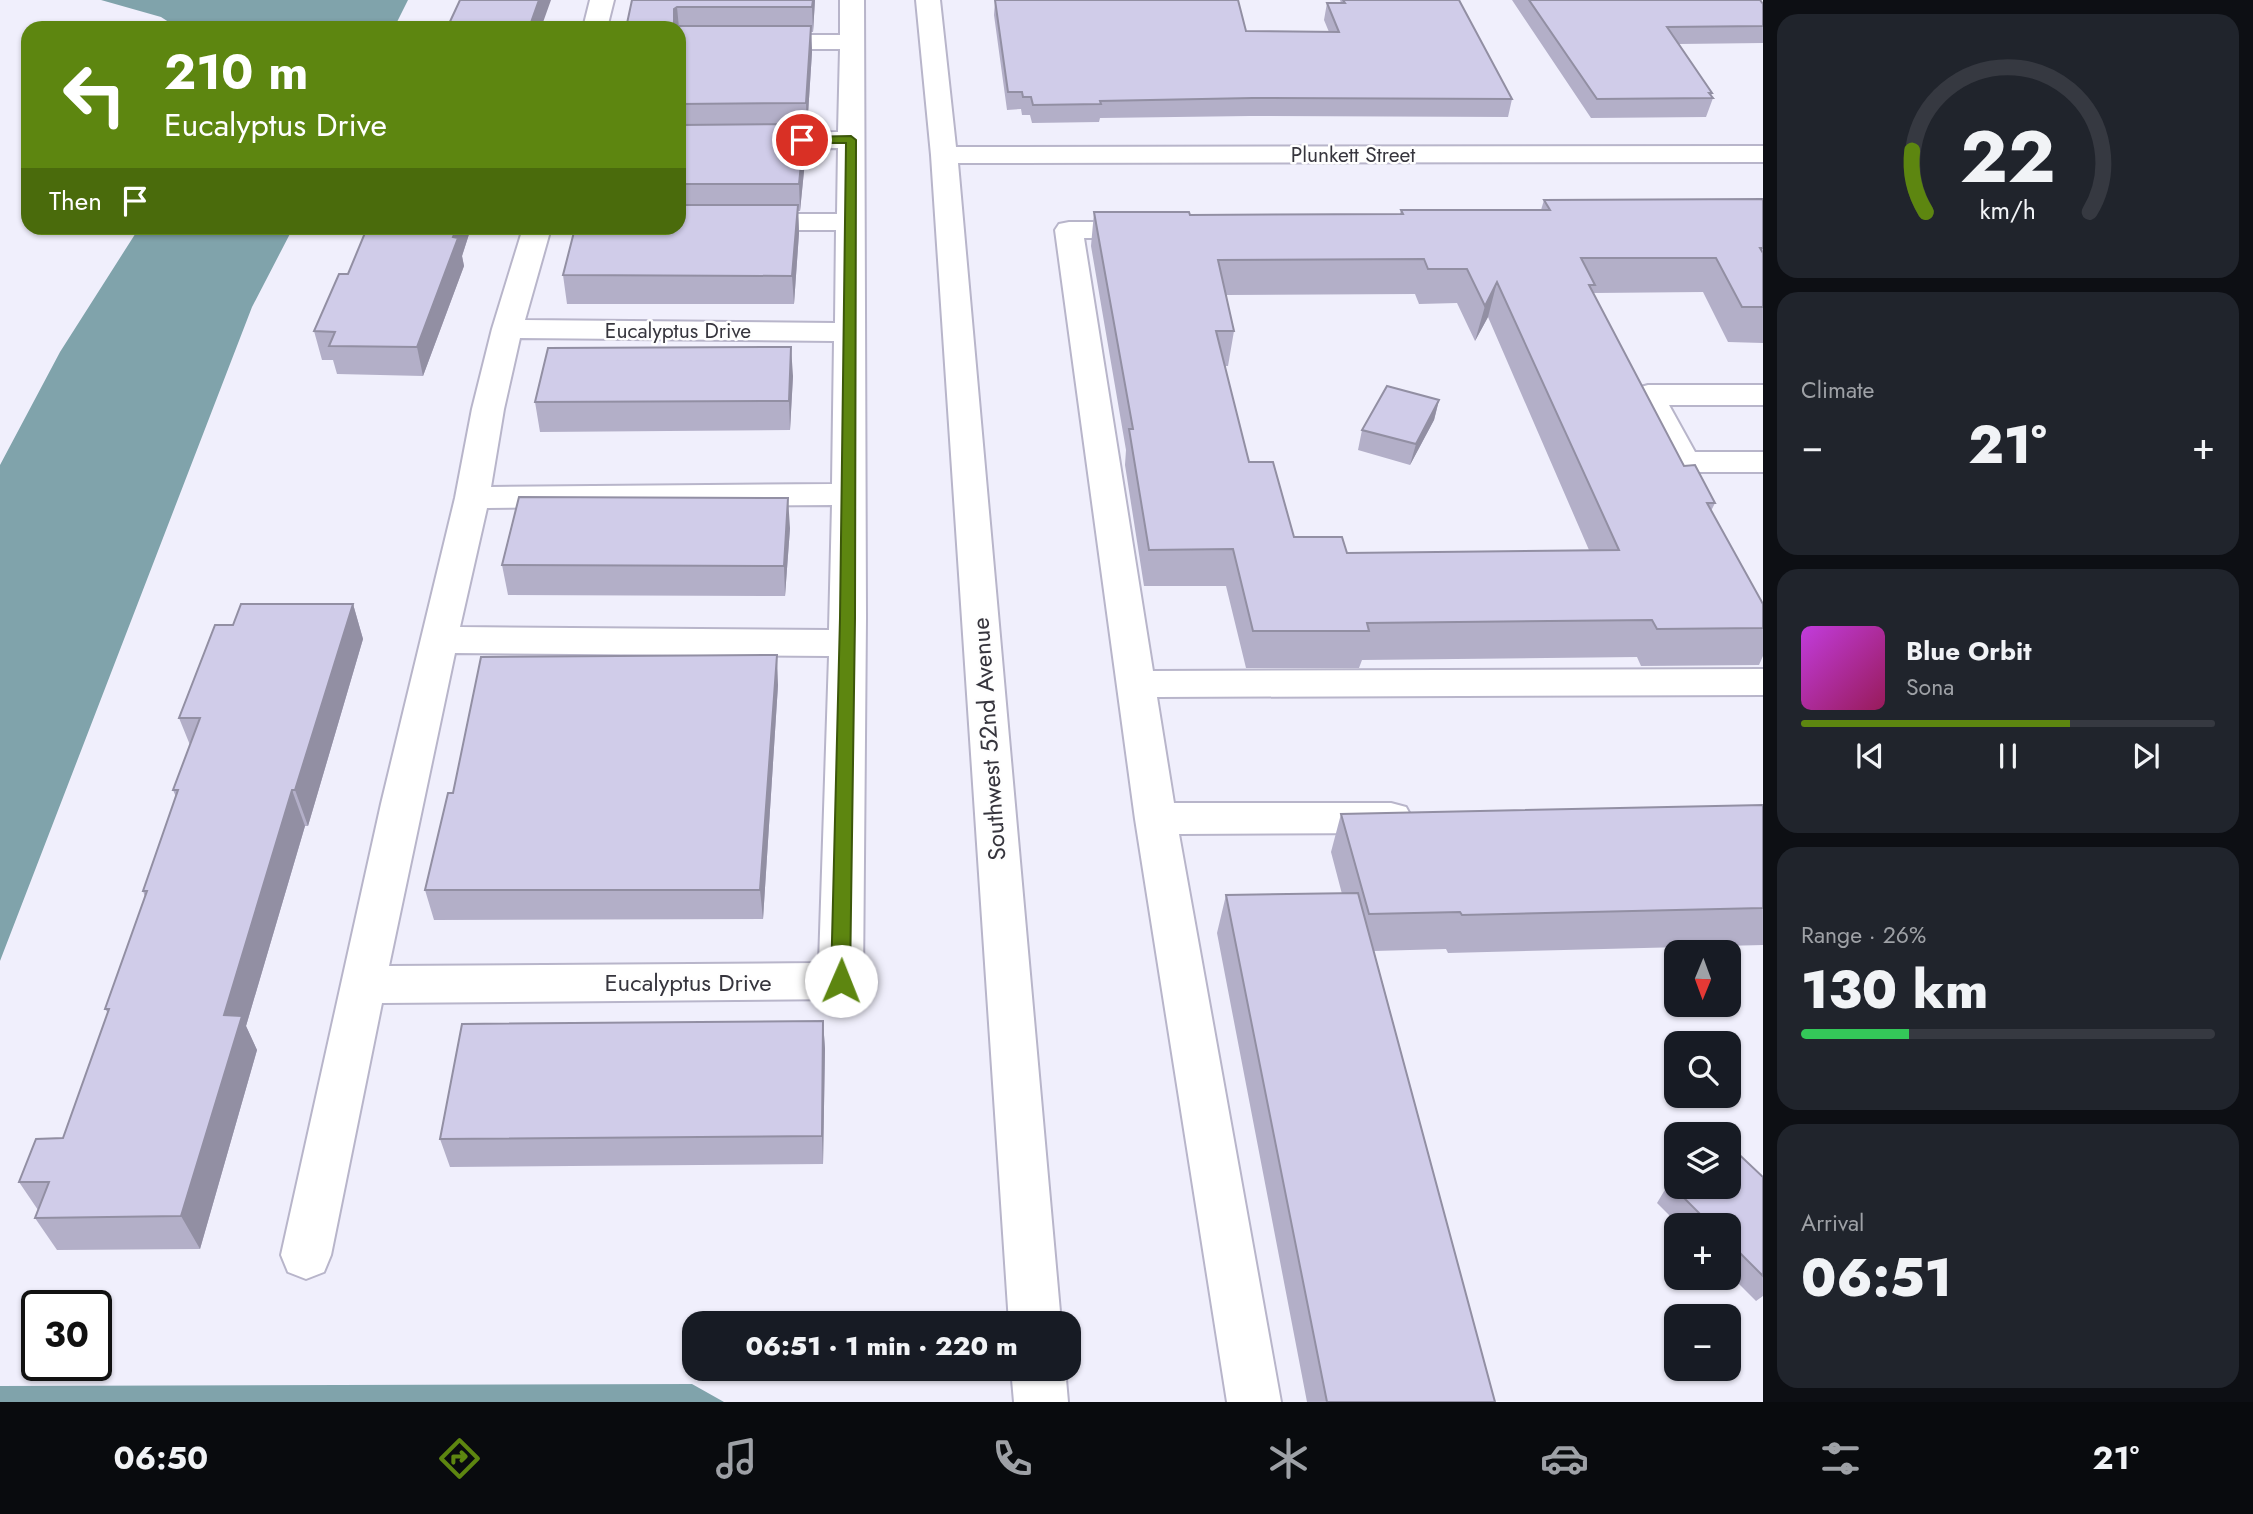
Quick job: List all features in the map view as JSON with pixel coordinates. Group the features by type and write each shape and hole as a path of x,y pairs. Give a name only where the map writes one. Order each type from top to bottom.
{"street":[{"path":"597,21 603,0"},
{"name":"Eucalyptus Drive","path":"365,985 841,981 848,643 852,0"},
{"name":"Southwest 52nd Avenue","path":"928,0 944,155 1034,1311"},
{"path":"686,42 852,42"},
{"path":"686,141 851,140"},
{"name":"Plunkett Street","path":"944,155 1763,154"},
{"path":"686,222 850,222"},
{"path":"1180,230 1069,230 1156,819 1254,1402"},
{"path":"306,1255 401,804 472,498 488,409 507,330 535,235"},
{"name":"Eucalyptus Drive","path":"507,330 850,332"},
{"path":"1763,395 1648,395 1684,462 1763,462"},
{"path":"472,498 849,494"},
{"path":"439,640 848,643"},
{"path":"1136,684 1763,681"},
{"path":"1156,819 1432,817"},
{"path":"1039,1381 1041,1402"}],"water":[{"path":"101,0 408,0 398,21 167,21"},
{"path":"135,235 289,235 252,307 0,961 0,465 60,352"},
{"path":"692,1384 724,1402 0,1402 0,1386"}],"building":[{"path":"460,0 539,0 532,21 450,21"},
{"path":"632,0 813,0 812,7 677,7 674,9 674,21 628,21"},
{"path":"995,0 1238,0 1246,31 1339,32 1327,3 1345,3 1343,0 1459,0 1512,99 1253,98 1033,105 1031,97 1023,97 1022,92 1008,92"},
{"path":"1529,0 1760,0 1763,4 1763,26 1667,27 1713,98 1597,99"},
{"path":"686,26 811,26 806,103 686,104"},
{"path":"805,124 799,184 686,184 686,125"},
{"path":"1763,199 1763,248 1760,248 1763,253 1763,307 1742,307 1716,258 1581,258 1595,285 1589,285 1684,466 1695,465 1715,503 1707,503 1763,604 1763,628 1657,629 1652,620 1367,623 1369,631 1253,631 1233,549 1149,550 1129,429 1133,429 1094,212 1189,212 1190,215 1550,210 1544,200","holes":["1424,259 1428,269 1467,269 1485,306 1497,282 1619,550 1347,553 1342,537 1294,537 1273,462 1249,462 1216,331 1234,331 1218,260"]},
{"path":"686,205 798,205 792,276 563,275 573,235 686,235"},
{"path":"364,235 454,235 453,237 458,238 417,347 329,346 335,332 314,331 339,274 348,274"},
{"path":"791,347 789,401 535,402 548,348"},
{"path":"1387,386 1439,400 1416,444 1362,430"},
{"path":"519,497 788,498 784,566 502,565"},
{"path":"241,604 353,604 295,790 292,790 224,1015 242,1016 181,1216 35,1218 49,1182 19,1182 36,1139 63,1138 109,1009 105,1009 147,891 143,891 178,790 173,790 200,718 179,718 215,625 233,625"},
{"path":"777,655 760,890 425,890 448,793 453,793 481,657"},
{"path":"1763,805 1763,908 1462,915 1460,912 1369,914 1341,814"},
{"path":"1358,893 1495,1402 1327,1402 1226,895"},
{"path":"823,1021 822,1136 440,1139 462,1024"},
{"path":"1741,1156 1763,1177 1763,1276 1741,1254 1741,1213 1699,1213 1685,1199 1741,1199"}],"route":[{"path":"802,140 851,140 848,618 841,981"}]}
